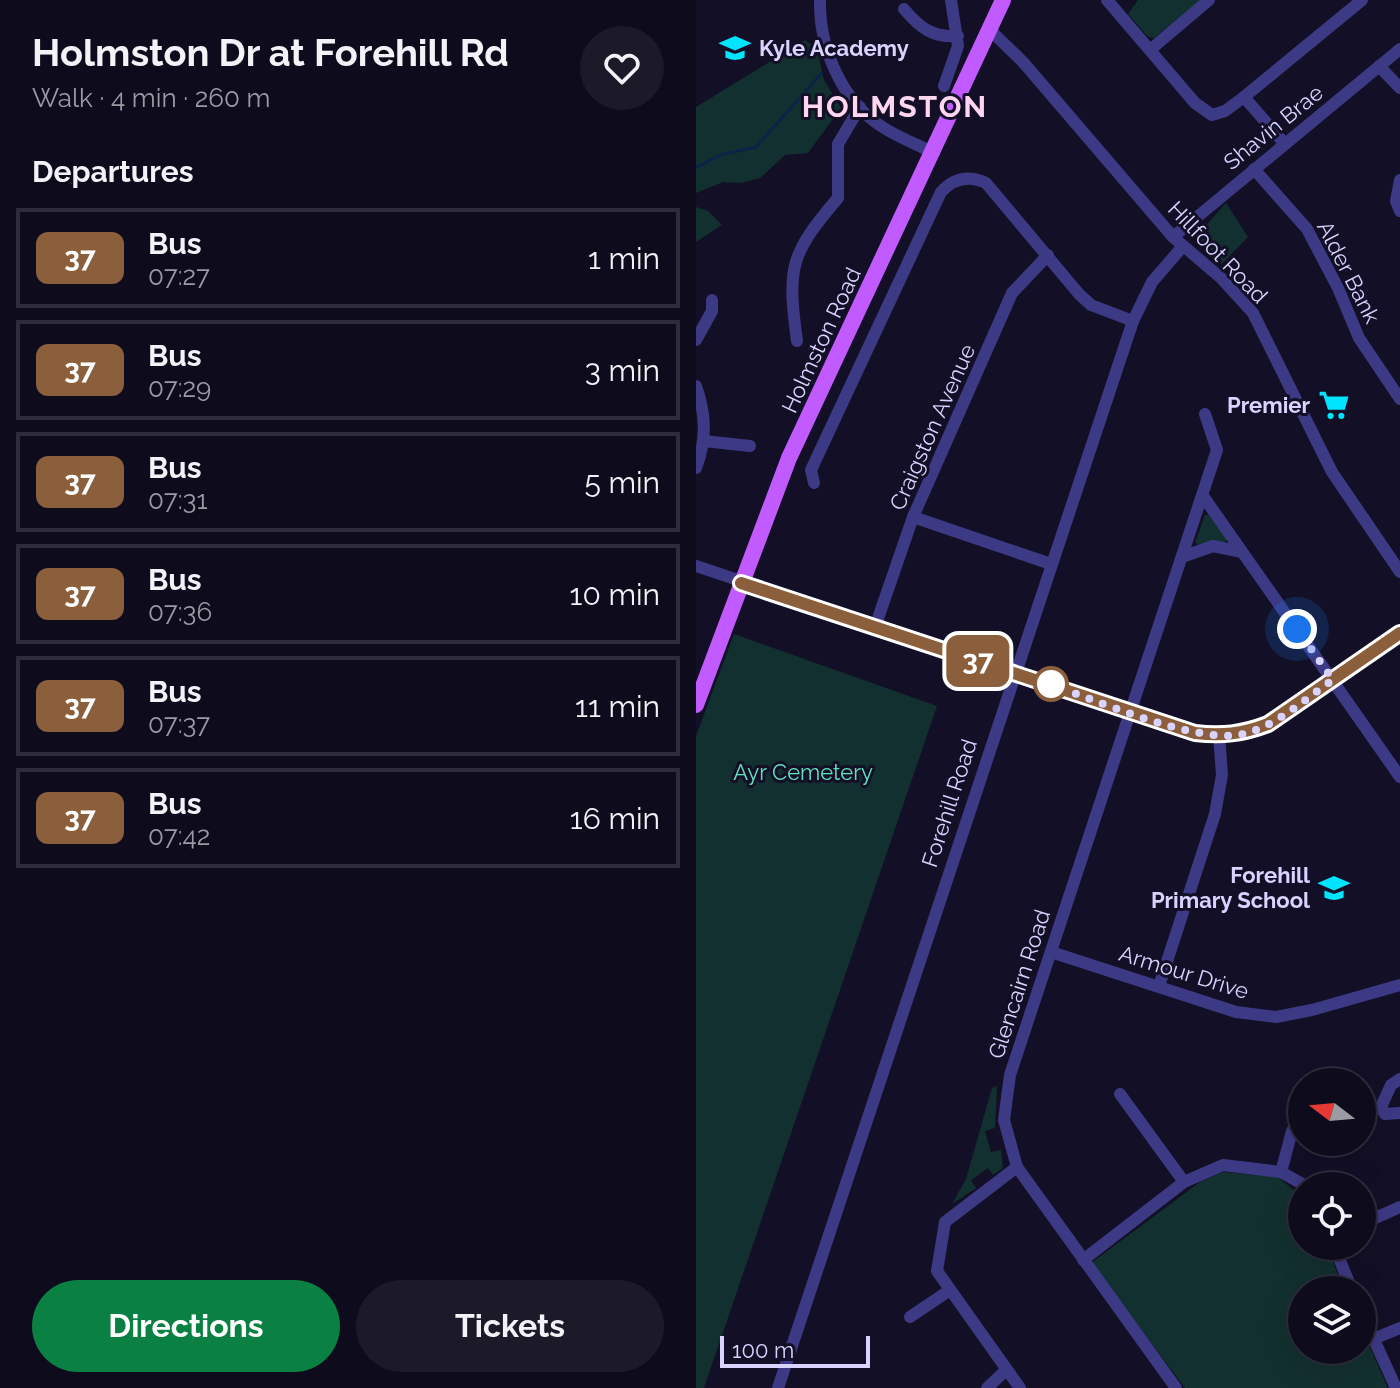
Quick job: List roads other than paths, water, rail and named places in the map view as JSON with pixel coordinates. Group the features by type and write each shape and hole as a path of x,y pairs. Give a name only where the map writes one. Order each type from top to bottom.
{"main road":[{"name":"Holmston Road","path":"696,705 789,458 1003,0"}],"street":[{"path":"820,0 831,65 860,107 883,128 934,153"},
{"path":"944,86 958,46 951,0"},
{"path":"1107,0 1195,103 1212,115 1225,111 1244,97 1362,0"},
{"path":"1150,50 1209,0"},
{"path":"904,9 920,28 944,37 958,36"},
{"name":"Hillfoot Road","path":"990,30 1023,62 1178,242 1221,278 1253,313 1332,472 1400,572"},
{"name":"Shavin Brae","path":"1178,242 1254,169 1400,49"},
{"path":"1379,66 1400,88"},
{"path":"1244,97 1285,144"},
{"path":"797,341 792,303 797,255 802,241 838,198 838,144 860,107"},
{"name":"Alder Bank","path":"1254,169 1307,229 1359,338 1400,399"},
{"name":"Holmston Road","path":"814,483 811,470 941,192 958,180 970,177 986,183 1048,255"},
{"path":"1400,180 1396,201 1400,211"},
{"name":"Forehill Road","path":"782,1387 1013,672 1133,321 1152,282 1178,242"},
{"path":"1048,255 1091,305 1133,321"},
{"name":"Craigston Avenue","path":"875,627 913,517 1012,293 1048,255"},
{"path":"696,340 712,311 712,300"},
{"path":"849,333 869,343"},
{"path":"696,386 703,406 704,441 696,468"},
{"name":"Glencairn Road","path":"1176,1388 1017,1167 1004,1120 1006,1097 1051,952 1217,450 1205,414"},
{"path":"704,441 750,446"},
{"path":"1203,496 1400,777"},
{"path":"913,517 1051,564"},
{"path":"1182,557 1206,547 1220,546 1242,552"},
{"path":"696,566 1195,733 1244,734 1268,724 1400,633"},
{"path":"1159,986 1215,814 1222,775 1219,735"},
{"name":"Armour Drive","path":"1051,952 1236,1012 1276,1017 1400,985"},
{"path":"1376,1109 1381,1107 1391,1085 1400,1079"},
{"path":"1120,1094 1184,1182"},
{"path":"1381,1107 1385,1114 1400,1113"},
{"path":"1281,1172 1288,1146"},
{"path":"1083,1260 1184,1182 1223,1165 1281,1172 1288,1176"},
{"path":"1017,1167 945,1222 937,1271 1020,1388"},
{"path":"1376,1218 1400,1207"},
{"path":"910,1317 950,1290"},
{"path":"1376,1338 1400,1328"},
{"path":"1376,1345 1396,1388"},
{"path":"987,1388 1006,1370"}],"waterway":[{"path":"696,168 720,155 756,147 822,73"}],"place":[{"name":"Kyle Academy","path":"735,48"},
{"name":"Premier","path":"1334,405"},
{"name":"Forehill Primary School","path":"1334,888"}],"district":[{"name":"HOLMSTON","path":"895,106"}],"park label":[{"name":"Ayr Cemetery","path":"803,772"}]}
